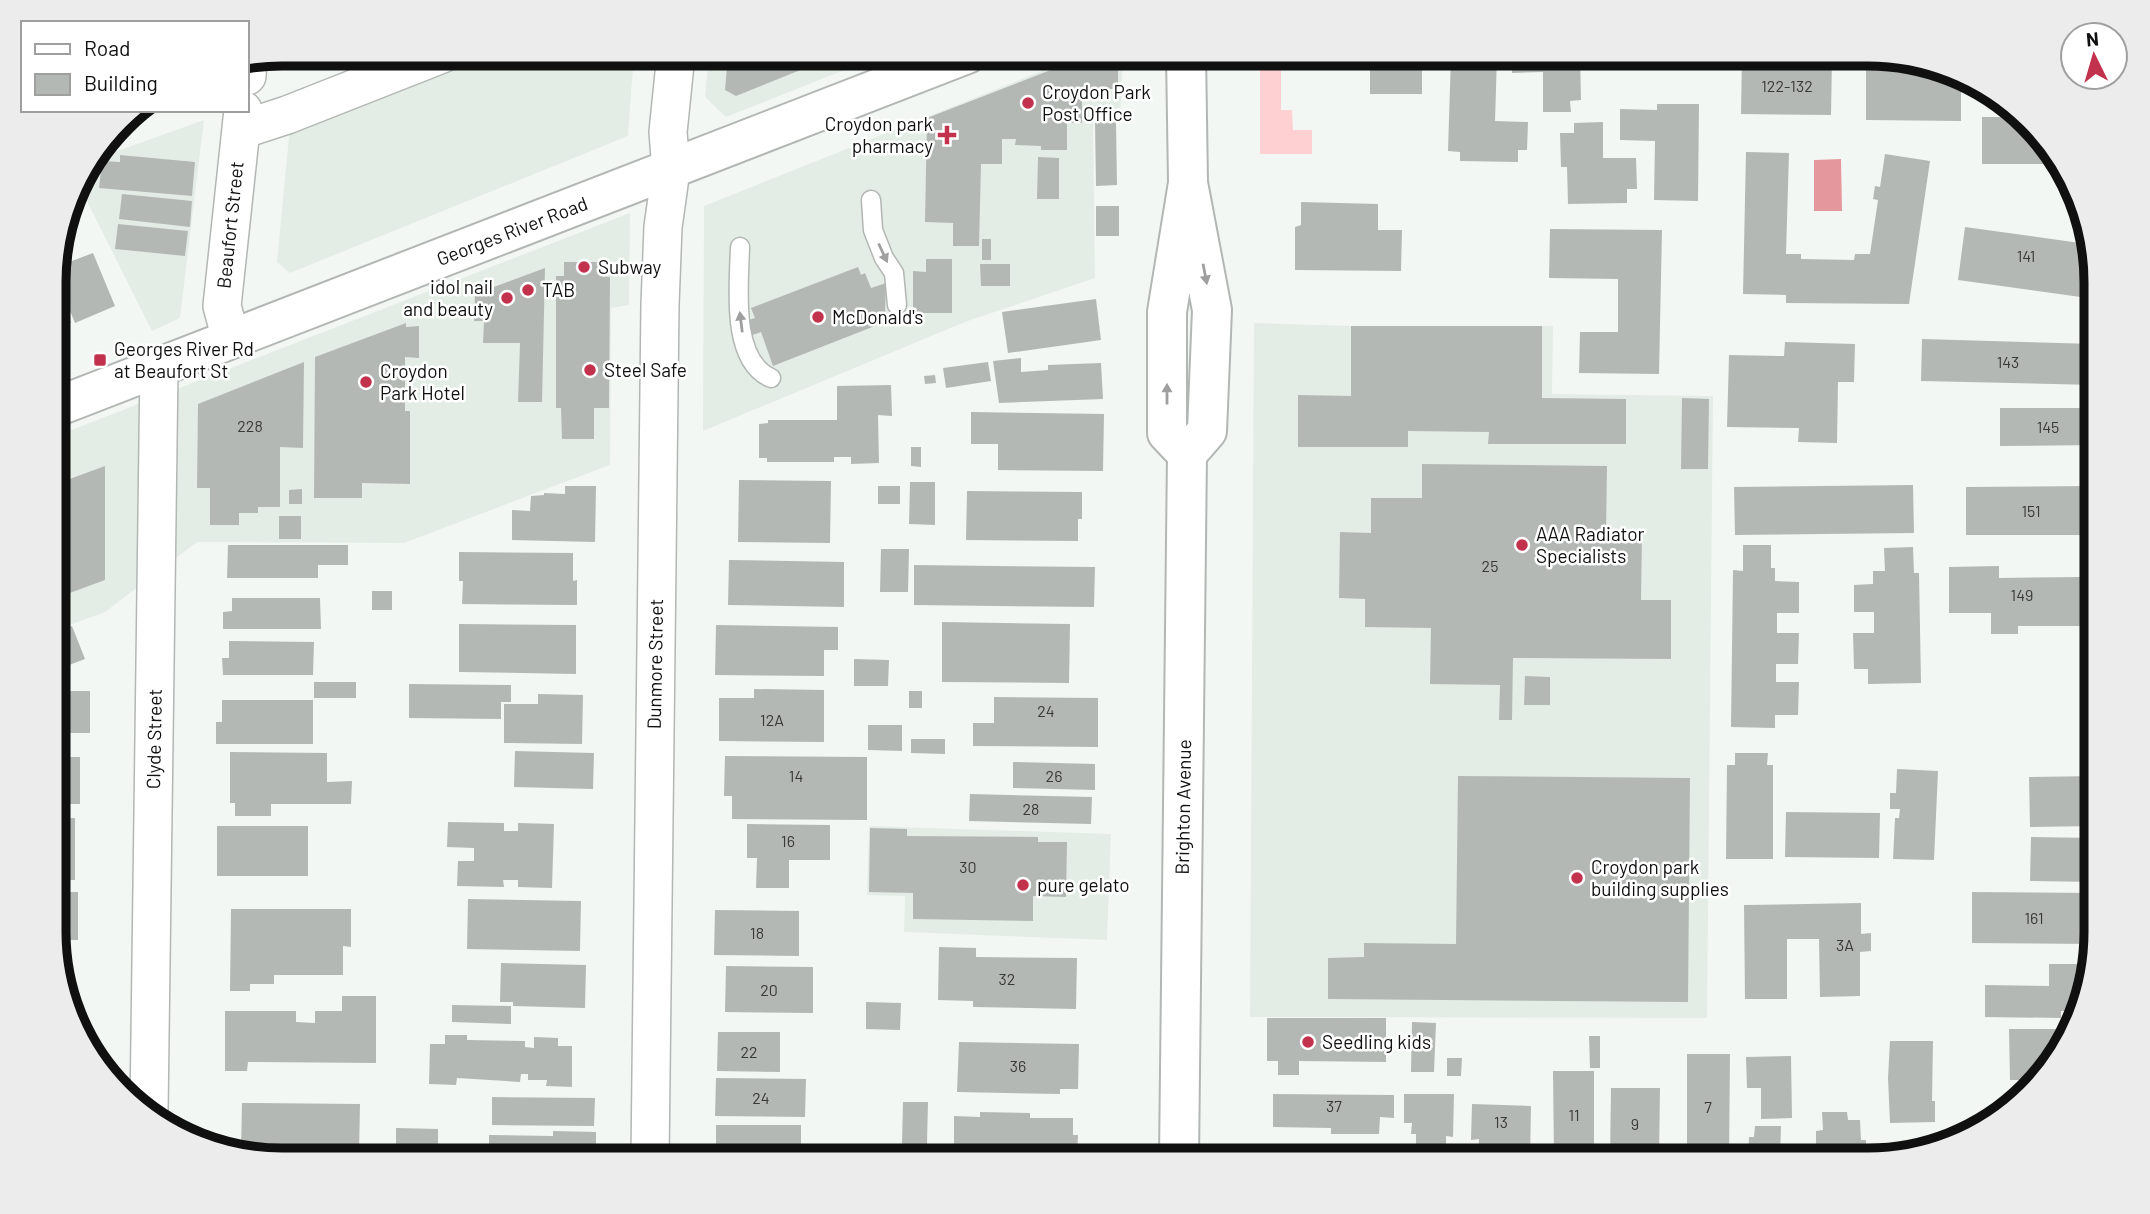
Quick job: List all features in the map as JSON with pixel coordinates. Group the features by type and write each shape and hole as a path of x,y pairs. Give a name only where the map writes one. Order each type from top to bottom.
{"main road":[{"name":"Georges River Road","path":"66,403 934,67"},
{"name":"Brighton Avenue","path":"1179,1147 1187,454 1207,431 1212,310 1188,183 1186,67"}],"street":[{"path":"242,120 287,115 409,67"},
{"name":"Dunmore Street","path":"650,1148 660,305 663,227 671,170 668,132 675,67"},
{"name":"Beaufort Street","path":"231,339 222,306 242,120"},
{"name":"Clyde Street","path":"149,1101 159,367"}],"lane":[{"path":"871,200 873,230 884,258 894,273 897,305"},
{"path":"740,247 739,322 747,350 759,372 771,378"}],"shaded area":[{"path":"437,67 633,67 628,136 290,273 277,262 290,126"},
{"path":"708,67 852,67 726,117 705,97"},
{"path":"1052,67 1122,67 1120,119 1093,121 1095,278 965,322 703,431 704,206"},
{"path":"1260,67 1281,67 1281,110 1292,110 1293,130 1312,130 1312,154 1260,154"},
{"path":"204,120 180,318 152,331 85,196 109,154"},
{"path":"1841,159 1842,211 1814,211 1814,160"},
{"path":"630,213 629,305 611,308 610,465 404,543 197,542 105,612 66,626 66,432"},
{"path":"1254,323 1553,326 1552,394 1713,396 1707,1018 1250,1017"},
{"path":"869,826 1111,834 1107,940 904,932 905,896 867,895"}],"building":[{"path":"727,67 808,67 736,96 725,90"},
{"path":"1058,67 1118,67 1118,89 1082,89 1082,123 1067,123 1067,150 1041,150 1041,146 1015,145 1016,139 1002,139 1002,164 981,164 979,246 953,246 953,223 925,222 927,118"},
{"path":"1370,67 1422,67 1422,94 1370,94"},
{"path":"1451,67 1497,67 1495,121 1528,122 1527,150 1518,150 1518,162 1460,161 1460,152 1448,151"},
{"path":"1512,67 1580,67 1581,100 1570,101 1571,112 1543,112 1543,72 1512,73"},
{"path":"1742,67 1832,67 1831,115 1741,114"},
{"path":"1866,67 1896,68 1923,74 1961,88 1961,121 1866,120"},
{"path":"1657,104 1699,104 1698,201 1654,200 1655,141 1620,140 1620,109 1657,110"},
{"path":"1982,117 2006,117 2030,140 2048,164 1982,164"},
{"path":"1095,122 1116,122 1117,185 1096,186"},
{"path":"1603,122 1603,158 1636,158 1637,189 1627,189 1627,203 1568,204 1567,167 1561,167 1560,133 1574,133 1574,123"},
{"path":"1746,152 1789,153 1786,254 1801,254 1801,259 1854,260 1855,254 1870,254 1878,200 1873,199 1875,186 1880,187 1885,154 1930,161 1909,304 1786,303 1786,295 1743,294"},
{"path":"120,155 195,162 192,196 99,188 104,161 120,162"},
{"path":"1038,157 1059,158 1059,199 1037,199"},
{"path":"122,194 192,201 190,227 119,219"},
{"path":"1301,202 1378,204 1378,230 1402,230 1401,271 1295,270 1295,227 1301,225"},
{"path":"1096,206 1119,206 1119,236 1096,236"},
{"path":"118,224 188,231 185,256 115,249"},
{"path":"1965,227 2079,243 2083,297 1958,280"},
{"path":"1550,229 1662,230 1659,374 1579,373 1580,332 1618,332 1618,279 1549,278"},
{"path":"982,239 991,239 991,260 982,260"},
{"path":"93,253 115,306 75,323 66,301 67,263"},
{"path":"926,259 952,259 952,313 913,313 913,271 926,272"},
{"path":"564,262 602,262 602,276 610,277 609,408 594,408 594,439 562,439 561,408 556,408 556,276 564,276"},
{"path":"980,264 1010,264 1010,286 981,286"},
{"name":"McDonald's","path":"858,267 861,275 865,273 871,288 886,283 885,315 878,318 880,324 773,366 761,332 747,337 742,322 755,318 751,308"},
{"path":"545,268 542,402 518,402 520,343 483,343 484,321 474,321 475,294"},
{"path":"1096,299 1101,340 1008,353 1002,312"},
{"path":"66,311 71,323 66,325"},
{"path":"406,323 406,327 419,326 419,358 405,357 405,411 410,411 410,484 362,483 362,498 314,498 315,357"},
{"path":"1351,326 1542,326 1542,398 1626,399 1626,444 1488,444 1489,432 1408,431 1408,447 1298,447 1298,395 1351,396"},
{"path":"1922,339 2083,344 2083,385 1921,381"},
{"path":"1785,342 1855,344 1854,382 1838,382 1837,443 1798,442 1799,428 1727,427 1729,355 1784,356"},
{"path":"1021,358 1021,372 1048,370 1048,365 1101,363 1103,399 999,403 993,361"},
{"path":"304,362 303,448 280,447 280,507 258,507 258,513 239,513 239,525 210,525 210,488 197,488 198,404"},
{"path":"988,362 991,381 946,388 943,368"},
{"path":"935,375 936,383 925,384 924,376"},
{"path":"891,385 892,416 878,415 879,463 851,464 851,457 834,457 834,462 767,462 767,458 759,458 759,424 768,423 768,420 837,420 837,386"},
{"path":"1682,398 1709,399 1708,469 1681,469"},
{"path":"2000,408 2083,408 2083,445 2000,446"},
{"path":"971,412 1104,414 1103,471 998,470 998,444 971,444"},
{"path":"911,447 921,447 921,467 911,466"},
{"path":"1422,464 1607,466 1606,534 1642,534 1641,600 1671,600 1671,659 1513,658 1512,720 1499,720 1500,685 1430,684 1431,628 1365,627 1365,599 1339,598 1340,532 1371,533 1371,498 1422,498"},
{"path":"105,466 105,580 66,594 66,480"},
{"path":"739,480 831,481 830,543 738,542"},
{"path":"910,482 935,482 935,525 909,524"},
{"path":"1913,485 1914,533 1735,535 1734,487"},
{"path":"565,486 596,486 595,542 512,540 512,510 530,511 531,496 544,493 565,494"},
{"path":"878,486 900,486 900,504 878,504"},
{"path":"2083,486 2083,535 1966,535 1966,487"},
{"path":"302,489 302,504 289,504 289,490"},
{"path":"967,491 1082,492 1082,519 1078,519 1078,541 966,540"},
{"path":"279,516 301,516 301,539 279,539"},
{"path":"228,545 348,545 348,565 318,565 318,578 227,578"},
{"path":"1743,545 1771,545 1771,568 1775,568 1775,581 1799,582 1799,613 1777,613 1777,633 1799,633 1798,664 1776,664 1776,682 1799,682 1798,715 1775,715 1775,728 1731,727 1733,570 1743,571"},
{"path":"1913,547 1914,573 1919,573 1921,683 1868,684 1868,669 1854,669 1853,633 1874,633 1874,612 1854,612 1854,585 1873,584 1873,571 1885,571 1884,548"},
{"path":"881,549 909,549 908,592 880,592"},
{"path":"459,552 573,553 573,581 577,580 577,605 462,604 463,581 459,581"},
{"path":"729,560 844,562 844,607 728,605"},
{"path":"2080,563 2083,563 2083,626 2018,626 2018,634 1991,634 1991,613 1949,613 1949,567 1999,566 1999,578 2080,577"},
{"path":"914,565 1095,567 1094,607 914,605"},
{"path":"372,591 392,591 392,610 372,610"},
{"path":"232,598 320,598 321,629 223,629 223,612 232,611"},
{"path":"942,622 1070,624 1069,683 942,682"},
{"path":"459,624 576,625 576,674 459,672"},
{"path":"716,625 838,627 838,650 824,650 824,676 715,675"},
{"path":"72,626 85,659 66,666 66,629"},
{"path":"229,641 314,642 313,675 223,675 222,658 229,658"},
{"path":"854,659 889,660 888,686 854,686"},
{"path":"1525,676 1550,677 1550,705 1524,705"},
{"path":"314,682 356,682 356,698 314,698"},
{"path":"409,684 511,685 511,702 501,702 501,719 409,718"},
{"path":"754,689 824,690 824,742 719,741 719,698 754,698"},
{"path":"66,691 90,691 90,733 66,733"},
{"path":"909,691 922,691 922,708 909,708"},
{"path":"538,694 583,695 582,744 504,743 504,704 538,704"},
{"path":"994,697 1098,698 1098,747 973,746 973,723 994,723"},
{"path":"222,700 313,700 313,744 216,744 216,722 222,722"},
{"path":"868,725 902,725 902,751 868,750"},
{"path":"911,739 945,739 945,754 911,753"},
{"path":"515,751 594,753 593,789 514,787"},
{"path":"230,752 327,753 327,782 352,781 351,804 271,804 271,816 235,816 235,803 230,803"},
{"path":"1735,753 1768,753 1767,765 1773,765 1773,859 1726,859 1727,765 1735,765"},
{"path":"725,756 867,757 867,820 732,819 732,796 724,796"},
{"path":"66,757 80,757 80,804 66,804"},
{"path":"1013,762 1095,764 1095,790 1013,788"},
{"path":"1897,769 1938,771 1934,860 1893,859 1895,818 1899,818 1900,809 1890,809 1890,793 1896,793"},
{"path":"1458,776 1690,778 1688,1002 1328,999 1328,958 1364,957 1364,943 1456,944"},
{"path":"2083,776 2083,826 2030,827 2029,777"},
{"path":"970,794 1092,797 1091,824 969,821"},
{"path":"1786,812 1880,813 1879,858 1785,857"},
{"path":"66,818 75,818 75,880 66,880"},
{"path":"448,822 504,823 504,831 518,831 518,823 554,824 552,888 518,887 518,880 503,880 504,887 457,886 458,861 474,861 474,848 447,847"},
{"path":"747,824 830,825 830,860 789,860 789,888 756,888 757,858 747,858"},
{"path":"217,826 308,826 308,876 217,876"},
{"path":"870,828 907,829 907,836 1038,837 1038,842 1067,842 1066,897 1033,896 1033,921 913,919 913,893 869,892"},
{"path":"2031,837 2083,838 2083,882 2030,881"},
{"path":"66,892 78,892 78,940 67,940"},
{"path":"1972,892 2083,893 2083,944 1972,943"},
{"path":"468,899 581,901 580,951 467,949"},
{"path":"1861,903 1861,934 1871,933 1871,951 1860,952 1860,996 1820,997 1819,939 1787,939 1787,999 1745,999 1744,905"},
{"path":"231,909 351,909 351,947 343,946 343,975 274,975 274,984 250,984 250,991 230,991"},
{"path":"715,910 799,911 799,956 714,955"},
{"path":"939,947 976,948 976,957 1077,958 1076,1009 973,1007 973,1001 938,1000"},
{"path":"501,963 586,965 585,1008 513,1006 513,1002 500,1002"},
{"path":"2049,964 2080,964 2072,1001 2068,1011 2061,1011 2061,1018 1985,1017 1985,985 2049,986"},
{"path":"726,966 813,967 813,1013 725,1012"},
{"path":"342,996 376,996 376,1063 248,1062 247,1071 225,1071 225,1011 296,1011 296,1022 315,1023 315,1011 342,1011"},
{"path":"866,1002 901,1003 900,1030 866,1029"},
{"path":"452,1005 511,1006 511,1024 452,1022"},
{"path":"1267,1018 1386,1018 1386,1062 1299,1061 1299,1075 1278,1075 1278,1061 1267,1061"},
{"path":"1412,1022 1436,1023 1434,1072 1411,1072"},
{"path":"2009,1029 2060,1029 2030,1074 2024,1080 2010,1080"},
{"path":"718,1032 780,1032 780,1072 717,1071"},
{"path":"445,1035 467,1035 467,1040 525,1041 525,1047 534,1048 534,1037 558,1038 558,1046 572,1046 572,1087 546,1086 547,1080 528,1080 528,1074 521,1074 520,1082 457,1078 456,1085 429,1084 430,1044 445,1044"},
{"path":"1589,1036 1600,1036 1600,1068 1590,1068"},
{"path":"1890,1041 1933,1041 1932,1101 1935,1101 1935,1122 1890,1123"},
{"path":"959,1042 1079,1044 1078,1089 1060,1089 1060,1094 957,1092"},
{"path":"1687,1054 1730,1054 1729,1147 1687,1147"},
{"path":"1791,1056 1792,1118 1761,1119 1761,1088 1747,1088 1746,1057"},
{"path":"1447,1058 1462,1058 1461,1076 1447,1076"},
{"path":"1553,1071 1594,1071 1594,1147 1554,1147"},
{"path":"716,1078 806,1079 805,1117 715,1116"},
{"path":"1611,1088 1660,1088 1659,1147 1610,1147"},
{"path":"1273,1094 1394,1095 1394,1118 1380,1117 1379,1134 1331,1134 1331,1128 1273,1127"},
{"path":"1404,1094 1454,1094 1453,1137 1446,1136 1446,1147 1416,1147 1416,1134 1411,1134 1412,1123 1404,1123"},
{"path":"492,1097 595,1098 594,1126 492,1125"},
{"path":"903,1102 928,1102 927,1144 902,1144"},
{"path":"242,1103 360,1104 359,1148 283,1148 241,1143"},
{"path":"1472,1104 1531,1106 1530,1147 1479,1147 1479,1139 1471,1140"},
{"path":"980,1112 1030,1113 1030,1118 1073,1118 1073,1135 1078,1135 1077,1148 954,1148 954,1116 980,1117"},
{"path":"1822,1112 1847,1112 1848,1120 1860,1120 1861,1140 1866,1140 1866,1147 1816,1147 1816,1131 1823,1130"},
{"path":"716,1125 801,1125 801,1148 716,1148"},
{"path":"1755,1126 1781,1126 1780,1147 1749,1147 1749,1137 1754,1137"},
{"path":"396,1128 438,1129 438,1148 396,1148"},
{"path":"553,1131 596,1132 596,1148 489,1148 489,1135 553,1136"}],"place":[{"name":"Croydon Park Post Office","path":"1028,103"},
{"name":"Croydon park pharmacy","path":"947,135"},
{"name":"Subway","path":"584,267"},
{"name":"TAB","path":"528,290"},
{"name":"idol nail and beauty","path":"507,298"},
{"name":"McDonald's","path":"818,317"},
{"name":"Georges River Rd at Beaufort St","path":"100,360"},
{"name":"Steel Safe","path":"590,370"},
{"name":"Croydon Park Hotel","path":"366,382"},
{"name":"AAA Radiator Specialists","path":"1522,545"},
{"name":"Croydon park building supplies","path":"1577,878"},
{"name":"pure gelato","path":"1023,885"},
{"name":"Seedling kids","path":"1308,1042"}]}
